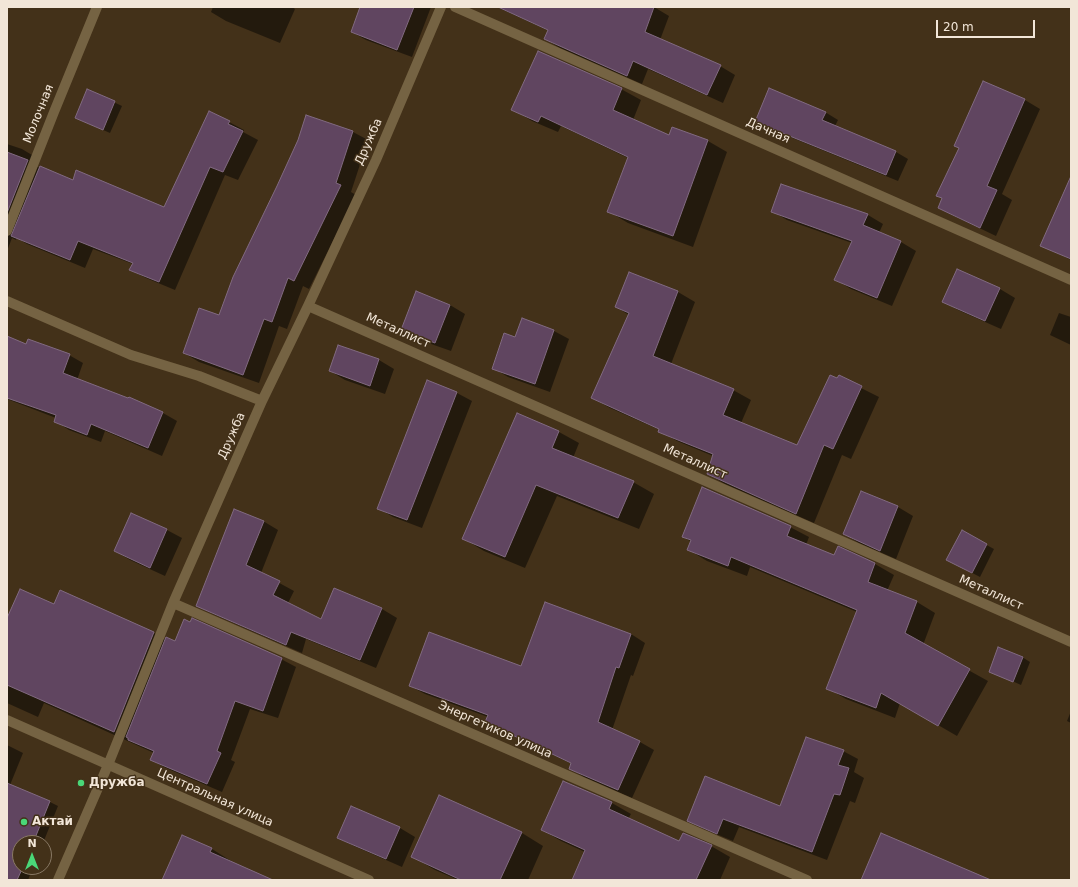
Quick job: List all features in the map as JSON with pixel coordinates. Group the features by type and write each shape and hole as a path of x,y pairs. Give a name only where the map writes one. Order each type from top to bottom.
{"street":[{"name":"Молочная","path":"7,231 97,7"},
{"name":"Дружба","path":"58,880 108,765 173,603 262,401 376,160 441,7"},
{"name":"Дачная","path":"455,7 1071,280"},
{"path":"7,301 131,355 199,376 262,401"},
{"name":"Металлист","path":"308,306 1071,642"},
{"name":"Энергетиков улица","path":"173,603 807,880"},
{"name":"Центральная улица","path":"7,720 369,880"}],"building":[{"path":"360,7 414,7 397,50 351,32"},
{"path":"498,7 654,7 645,32 721,65 707,95 633,61 627,76 544,39 548,30"},
{"path":"538,51 622,88 613,110 669,135 672,127 708,140 673,236 607,212 628,157 541,116 538,122 511,110"},
{"path":"983,81 1025,99 987,186 997,190 980,228 938,208 942,198 936,196 959,148 954,146"},
{"path":"769,88 826,112 822,120 896,151 886,175 755,122"},
{"path":"87,89 115,101 103,130 75,118"},
{"path":"209,111 230,121 228,124 243,131 223,172 210,167 159,282 129,270 133,263 78,241 70,260 11,236 40,166 73,180 76,170 164,207"},
{"path":"306,115 353,131 336,183 341,185 294,281 288,278 272,322 264,319 243,375 183,353 199,308 219,315 233,277 298,140"},
{"path":"7,152 28,160 7,213"},
{"path":"1071,176 1071,259 1040,246"},
{"path":"781,184 868,214 863,225 901,241 877,298 834,280 852,241 771,212"},
{"path":"957,269 1000,288 985,321 942,302"},
{"path":"629,272 678,291 653,356 734,389 723,415 797,445 830,375 837,378 839,375 862,386 833,449 824,445 796,514 707,474 713,454 658,432 659,429 591,398 629,313 615,307"},
{"path":"416,291 450,305 435,343 401,330"},
{"path":"522,318 554,330 535,384 492,369 504,333 515,337"},
{"path":"7,336 26,344 28,339 70,354 63,373 128,398 129,397 163,412 148,448 91,424 87,435 54,422 56,415 7,398"},
{"path":"338,345 379,359 370,386 329,371"},
{"path":"427,380 457,392 407,520 377,509"},
{"path":"517,413 559,431 552,448 634,481 618,518 536,485 505,557 462,539"},
{"path":"702,487 791,526 787,536 834,555 838,546 875,563 868,582 917,601 905,633 970,669 938,726 881,693 876,708 826,689 857,610 731,557 728,566 687,550 691,540 682,537"},
{"path":"861,491 898,506 880,551 843,534"},
{"path":"234,509 264,521 246,565 280,581 273,595 321,619 334,588 382,608 360,660 291,632 286,645 196,606"},
{"path":"131,513 167,529 150,568 114,551"},
{"path":"962,530 987,544 972,573 946,560"},
{"path":"20,589 54,604 60,590 154,632 114,732 7,685 7,618"},
{"path":"545,602 631,634 619,668 616,667 598,722 640,741 618,790 569,769 571,763 485,722 488,715 409,686 429,632 521,666"},
{"path":"192,618 282,658 263,711 235,701 217,751 221,753 207,784 150,760 154,751 128,740 126,737 166,637 175,641 184,619 190,622"},
{"path":"998,647 1023,657 1013,682 989,672"},
{"path":"806,737 844,750 838,765 849,768 840,795 834,794 812,852 723,819 717,834 687,821 705,776 780,806"},
{"path":"563,781 612,802 609,809 679,841 683,833 712,845 696,880 572,880 585,850 541,830"},
{"name":"Актай","path":"7,783 50,801 36,835 12,835 12,875 19,875 17,880 7,880"},
{"path":"439,795 522,832 500,880 461,880 411,857"},
{"path":"351,806 400,827 386,859 337,838"},
{"path":"881,833 991,880 861,880"},
{"path":"182,835 212,848 210,852 273,880 162,880"}],"place":[{"name":"Дружба","path":"81,783"},
{"name":"Актай","path":"24,822"}]}
